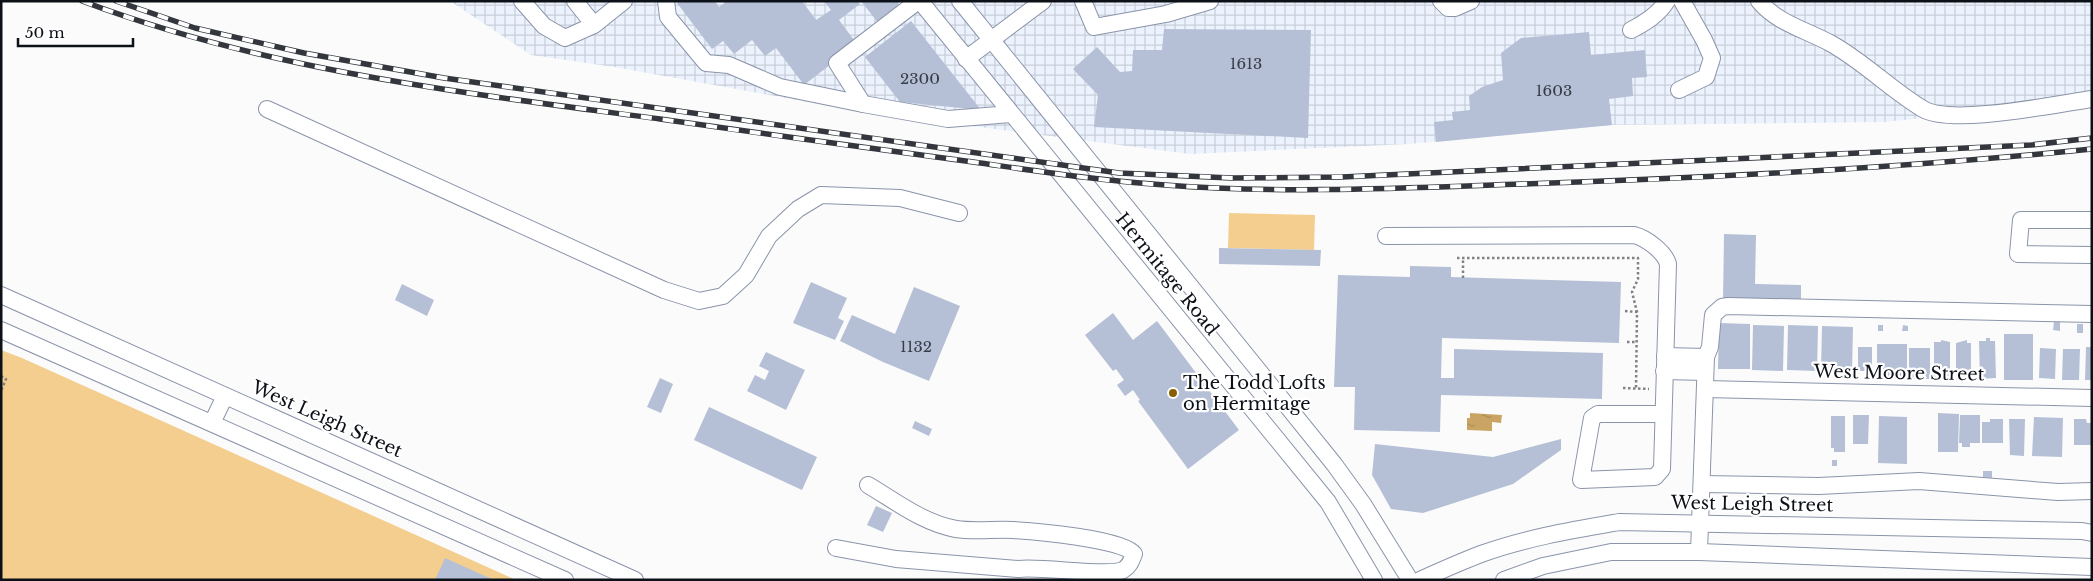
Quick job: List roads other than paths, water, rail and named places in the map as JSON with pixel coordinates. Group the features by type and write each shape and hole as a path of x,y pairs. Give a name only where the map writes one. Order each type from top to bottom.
{"street":[{"path":"522,1 544,26 565,38 594,25 624,1"},
{"path":"575,1 594,25"},
{"path":"666,1 668,17 706,63 729,65 780,87 948,119 1011,114"},
{"path":"863,104 837,63 919,1"},
{"name":"Hermitage Road","path":"919,1 1328,502 1374,580"},
{"name":"Hermitage Road","path":"960,1 1334,464 1363,504 1410,580"},
{"path":"966,59 1043,1"},
{"path":"1083,1 1094,27 1166,14 1210,1"},
{"path":"1441,1 1448,8 1455,8 1471,1"},
{"path":"1631,30 1644,24 1663,8 1667,1"},
{"path":"1679,90 1706,77 1712,58 1682,1"},
{"path":"1759,1 1778,17 1808,34 1830,43 1925,110 1953,116 2092,99"},
{"path":"267,109 664,290 699,301 723,296 736,286 746,275 769,236 798,209 821,195 900,198 959,213"},
{"path":"2092,220 2020,220 2018,254 2092,256"},
{"path":"1386,236 1634,235 1640,237 1666,257 1668,264 1662,470 1655,477 1581,480 1592,418 1598,414 1663,414"},
{"name":"West Leigh Street","path":"1,295 636,580"},
{"path":"1699,552 1706,365 1710,347 1713,314 1722,307 2092,314"},
{"path":"1,330 565,580"},
{"path":"1665,363 1706,365"},
{"name":"West Moore Street","path":"1705,389 2092,398"},
{"path":"212,424 225,396"},
{"path":"1702,484 1819,486 1919,481 2058,492 2092,491"},
{"path":"836,548 896,559 1003,566 1018,569 1033,567 1096,572 1121,571 1129,566 1134,554 1131,549 1116,544 1069,536 1015,530 956,529 927,520 868,485"},
{"name":"West Leigh Street","path":"1420,580 1481,554 1566,531 1619,522 2082,531 2092,533"},
{"path":"1504,580 1543,566 1611,552 1699,552 2092,567"}],"water":[{"path":"1470,413 1502,415 1501,423 1492,422 1492,431 1467,430 1467,418 1470,418"}],"railway":[{"path":"82,1 152,25 223,45 295,62 440,89 1045,172 1165,185 1299,190 1593,182 1878,167 2092,149"},
{"path":"116,1 195,28 304,53 444,78 1119,173 1231,178 1342,177 2031,145 2092,138"}],"place":[{"name":"The Todd Lofts on Hermitage","path":"1173,393"}]}
